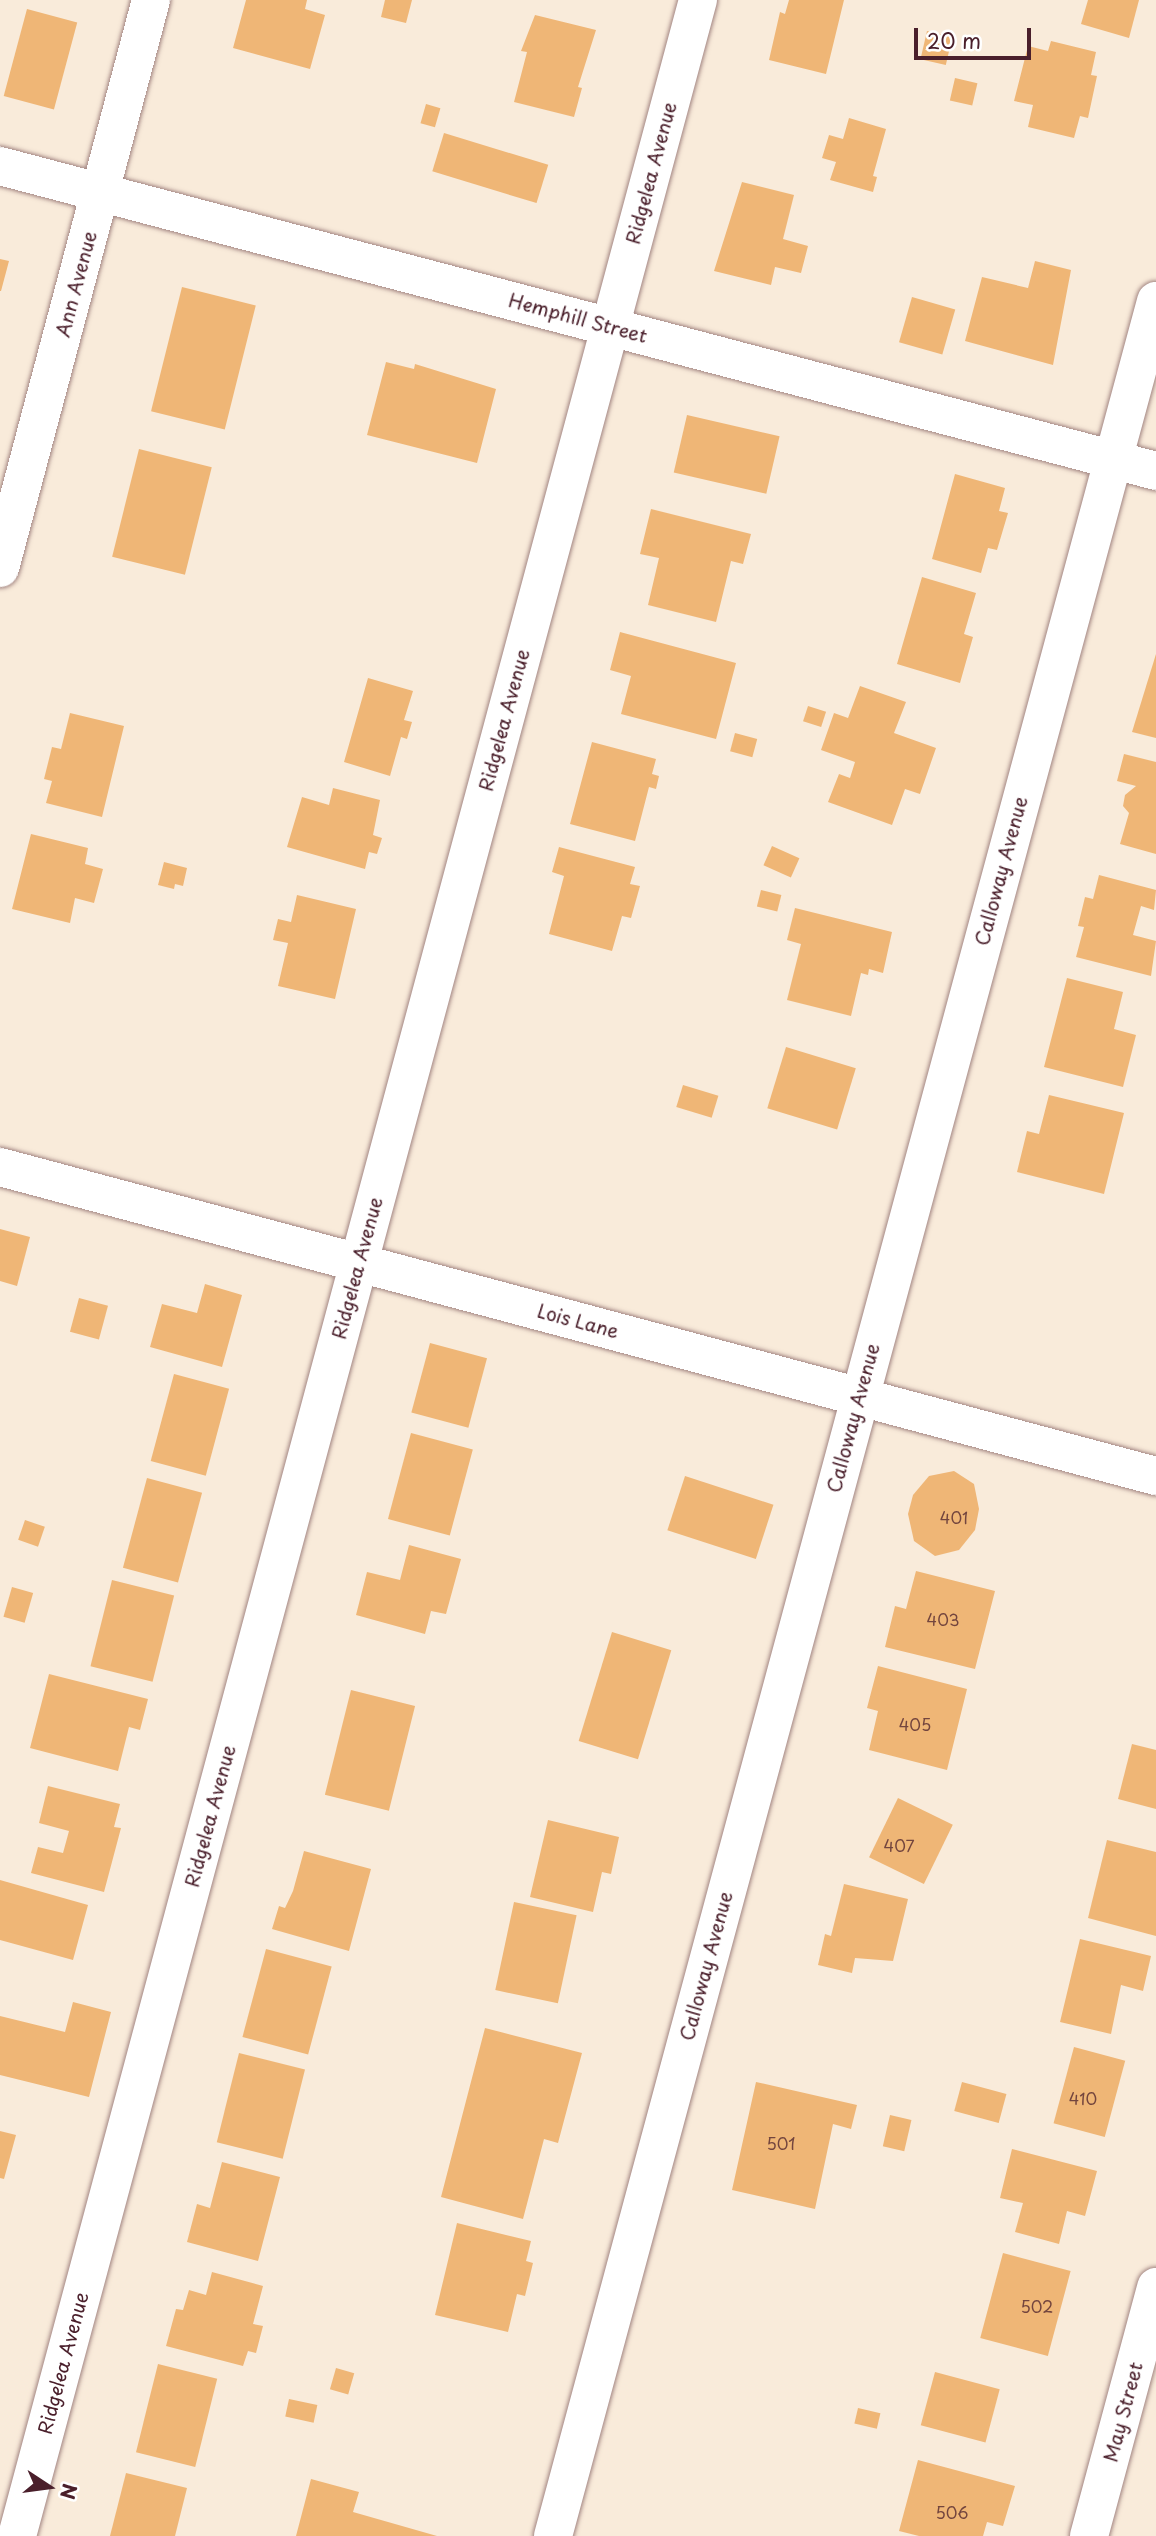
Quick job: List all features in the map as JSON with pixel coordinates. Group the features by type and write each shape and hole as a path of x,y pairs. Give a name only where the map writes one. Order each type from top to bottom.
{"street":[{"name":"Ann Avenue","path":"0,568 151,0"},
{"name":"Ridgelea Avenue","path":"17,2536 698,0"},
{"name":"Hemphill Street","path":"0,166 1156,471"},
{"name":"Calloway Avenue","path":"554,2536 1156,301"},
{"name":"Lois Lane","path":"0,1167 1156,1476"},
{"name":"May Street","path":"1089,2536 1156,2287"}],"building":[{"path":"246,0 307,0 305,9 325,15 310,69 233,48"},
{"path":"385,0 412,0 406,23 381,17"},
{"path":"789,0 844,0 826,74 769,60 780,12 785,14"},
{"path":"1088,0 1139,0 1129,38 1081,24"},
{"path":"27,9 77,22 54,109 4,96"},
{"path":"535,15 596,30 578,87 582,88 574,117 514,102 527,52 521,51"},
{"path":"927,31 952,37 946,65 920,59"},
{"path":"1051,41 1096,52 1091,75 1097,76 1088,118 1080,116 1074,138 1028,127 1033,105 1014,101 1028,46 1048,51"},
{"path":"955,78 977,83 972,106 950,100"},
{"path":"426,104 440,108 435,127 420,123"},
{"path":"849,118 886,129 873,176 877,177 873,192 830,180 836,162 822,158 829,135 843,139"},
{"path":"444,133 548,165 537,203 432,171"},
{"path":"742,182 794,195 783,239 808,246 801,273 775,267 771,285 714,271"},
{"path":"0,259 9,261 1,291 0,291"},
{"path":"1035,261 1071,270 1053,365 965,341 982,277 1028,288"},
{"path":"182,287 256,305 225,430 151,411"},
{"path":"912,297 955,309 942,355 899,342"},
{"path":"386,362 414,369 415,364 496,389 477,463 367,435"},
{"path":"687,415 780,436 766,494 674,472"},
{"path":"139,449 212,467 185,575 112,557"},
{"path":"955,474 1005,488 999,511 1008,513 997,550 988,548 981,573 932,559"},
{"path":"651,509 751,534 743,564 731,561 716,622 648,605 659,558 640,554"},
{"path":"922,577 976,593 964,634 973,637 960,683 897,664"},
{"path":"620,632 736,663 716,739 621,714 631,676 610,670"},
{"path":"1156,654 1156,738 1132,732"},
{"path":"368,678 413,691 404,720 412,722 407,739 401,737 390,776 344,762"},
{"path":"860,686 906,702 894,733 936,748 920,794 905,789 892,825 828,802 839,774 850,778 855,762 821,750 834,713 848,718"},
{"path":"808,706 826,712 821,727 803,721"},
{"path":"70,713 124,726 102,817 46,803 52,781 44,779 52,747 61,749"},
{"path":"735,733 757,739 752,757 730,751"},
{"path":"592,742 656,759 652,774 659,776 656,789 649,787 635,841 570,824"},
{"path":"1124,754 1156,762 1156,854 1120,844 1129,813 1123,806 1125,795 1136,786 1117,781"},
{"path":"333,788 380,800 373,835 382,838 377,854 369,852 365,869 287,847 302,797 329,805"},
{"path":"31,834 88,848 85,864 103,869 94,903 75,898 70,923 12,909"},
{"path":"772,846 799,858 791,877 763,865"},
{"path":"559,847 635,867 630,884 640,886 631,918 622,916 612,951 549,934 564,876 552,872"},
{"path":"164,862 187,868 183,886 175,884 174,889 158,885"},
{"path":"1099,875 1156,890 1154,910 1141,906 1133,935 1156,941 1151,976 1076,957 1084,927 1078,926 1085,897 1093,899"},
{"path":"761,890 781,895 777,912 757,906"},
{"path":"297,895 356,909 335,999 278,986 288,943 273,940 278,919 291,922"},
{"path":"795,908 892,932 883,973 869,969 868,975 861,973 851,1016 787,1000 801,944 787,940"},
{"path":"1067,978 1123,992 1114,1029 1136,1035 1123,1087 1044,1067"},
{"path":"786,1047 856,1068 837,1130 767,1108"},
{"path":"683,1085 718,1096 712,1118 676,1107"},
{"path":"1049,1095 1124,1113 1104,1194 1017,1172 1027,1131 1039,1134"},
{"path":"0,1229 30,1237 17,1286 0,1281"},
{"path":"205,1284 242,1295 222,1367 150,1347 162,1304 197,1313"},
{"path":"79,1298 108,1306 99,1340 70,1332"},
{"path":"430,1343 487,1358 468,1428 411,1413"},
{"path":"174,1374 229,1389 206,1476 151,1461"},
{"path":"411,1433 473,1450 450,1536 388,1519"},
{"path":"954,1471 974,1484 979,1509 975,1530 959,1550 935,1556 914,1541 908,1514 913,1495 929,1476"},
{"path":"685,1476 773,1505 756,1559 667,1530"},
{"path":"147,1478 202,1493 178,1583 123,1568"},
{"path":"25,1520 45,1527 38,1547 18,1540"},
{"path":"409,1545 461,1559 446,1614 431,1611 425,1634 356,1615 367,1572 400,1580"},
{"path":"916,1571 995,1591 975,1669 885,1647 895,1606 906,1609"},
{"path":"112,1580 174,1595 153,1682 90,1666"},
{"path":"12,1587 33,1593 25,1623 3,1617"},
{"path":"612,1632 671,1650 638,1759 579,1741"},
{"path":"878,1666 967,1689 947,1770 869,1750 878,1711 867,1708"},
{"path":"49,1674 148,1699 140,1730 129,1727 118,1771 30,1748"},
{"path":"351,1690 415,1706 389,1811 325,1795"},
{"path":"1132,1744 1156,1750 1156,1809 1118,1799"},
{"path":"48,1786 120,1804 114,1827 121,1828 104,1892 31,1873 38,1847 63,1853 69,1831 39,1823"},
{"path":"898,1798 953,1825 924,1884 869,1857"},
{"path":"548,1820 619,1837 611,1874 602,1872 593,1912 530,1897"},
{"path":"1107,1840 1156,1852 1156,1936 1088,1918"},
{"path":"304,1851 371,1869 349,1951 272,1929 279,1906 285,1908 293,1891"},
{"path":"0,1880 88,1905 73,1960 0,1940"},
{"path":"844,1884 908,1899 893,1961 855,1958 852,1973 818,1965 825,1934 831,1936"},
{"path":"514,1902 577,1915 558,2003 495,1990"},
{"path":"1080,1939 1151,1956 1143,1991 1121,1985 1111,2034 1060,2022"},
{"path":"266,1949 332,1967 308,2054 242,2037"},
{"path":"73,2002 111,2012 89,2097 0,2075 0,2016 65,2032"},
{"path":"485,2028 582,2053 558,2143 544,2139 523,2219 441,2197"},
{"path":"1074,2047 1125,2061 1105,2137 1054,2123"},
{"path":"239,2053 305,2069 283,2159 217,2142"},
{"path":"756,2082 857,2105 851,2129 833,2124 815,2209 732,2190"},
{"path":"962,2082 1006,2094 999,2123 954,2111"},
{"path":"890,2115 911,2120 904,2151 883,2146"},
{"path":"0,2131 16,2135 4,2179 0,2178"},
{"path":"1012,2149 1097,2171 1085,2216 1067,2211 1059,2244 1015,2232 1023,2203 1000,2198"},
{"path":"222,2162 280,2177 258,2261 187,2242 197,2204 210,2208"},
{"path":"457,2223 531,2241 526,2261 533,2263 525,2296 517,2294 508,2332 435,2315"},
{"path":"1003,2253 1071,2271 1048,2356 980,2338"},
{"path":"212,2272 263,2286 253,2324 263,2326 256,2353 248,2351 243,2366 166,2346 176,2309 183,2310 189,2290 206,2295"},
{"path":"158,2364 217,2379 195,2467 136,2452"},
{"path":"336,2368 354,2373 348,2394 330,2389"},
{"path":"935,2372 1000,2389 985,2442 921,2425"},
{"path":"289,2399 317,2405 314,2423 285,2417"},
{"path":"858,2408 880,2413 877,2429 854,2424"},
{"path":"918,2460 1015,2486 1003,2526 987,2522 983,2536 919,2536 899,2531"},
{"path":"126,2473 187,2488 175,2536 110,2536"},
{"path":"311,2479 359,2492 353,2512 437,2536 296,2536"}]}
